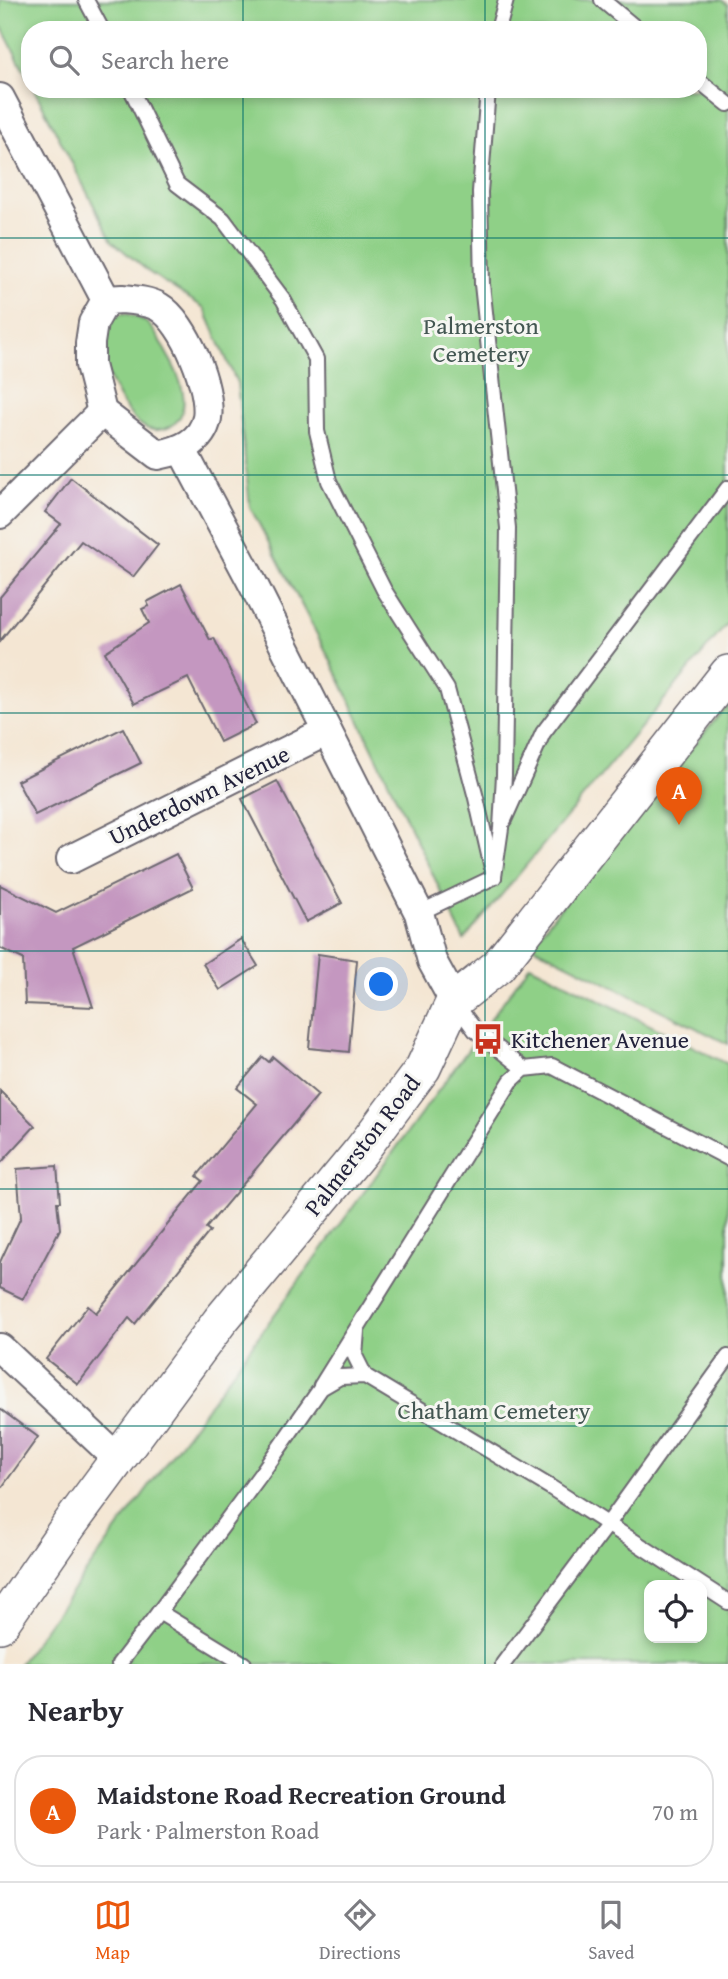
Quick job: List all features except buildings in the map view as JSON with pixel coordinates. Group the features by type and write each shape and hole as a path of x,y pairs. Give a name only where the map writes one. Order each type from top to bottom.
{"street":[{"path":"0,98 106,300"},
{"path":"122,299 159,307 185,338 197,360 204,386 207,418 198,436 182,450 158,455 102,412 90,365 90,343 93,323 106,300 122,299"},
{"path":"0,514 102,412"},
{"path":"182,450 253,584 419,913 432,961 454,1001"},
{"name":"Palmerston Road","path":"0,1625 220,1321 361,1151 423,1068 454,1001 498,966 728,673"},
{"name":"Underdown Avenue","path":"71,859 327,731"},
{"path":"0,1348 118,1459"}],"lane":[{"path":"86,0 97,21"},
{"path":"500,21 506,0"},
{"path":"602,0 627,21"},
{"path":"707,87 728,104"},
{"path":"135,98 177,184 223,219 283,299 316,359 317,430 329,481 384,590 447,690 494,877"},
{"path":"487,98 480,192 482,284 508,528 504,761 501,828 494,877"},
{"path":"501,828 543,733 728,488"},
{"path":"419,913 494,877"},
{"path":"454,1001 475,1030 524,1069"},
{"path":"119,1664 261,1474 321,1388 511,1081 524,1069 552,1066 728,1157"},
{"path":"358,1328 355,1356 365,1376 550,1487 728,1602"},
{"path":"503,1664 728,1357"},
{"path":"321,1388 340,1377 365,1376"},
{"path":"159,1612 244,1664"}],"green space":[{"name":"Palmerston Cemetery","path":"0,0 722,0 728,5 728,623 464,940 332,663 250,507 237,383 204,308 150,273 112,241 39,98 707,98 707,21 21,21 21,65 0,24"},
{"path":"123,313 140,319 151,327 180,382 184,402 182,412 178,420 168,428 152,430 141,425 125,408 108,374 102,354 104,321"},
{"path":"728,704 728,1044 530,945"},
{"name":"Chatham Cemetery","path":"530,965 728,1064 728,1664 19,1664"}],"place":[{"name":"Maidstone Road Recreation Ground","path":"679,825"},
{"name":"Kitchener Avenue","path":"488,1039"}]}
